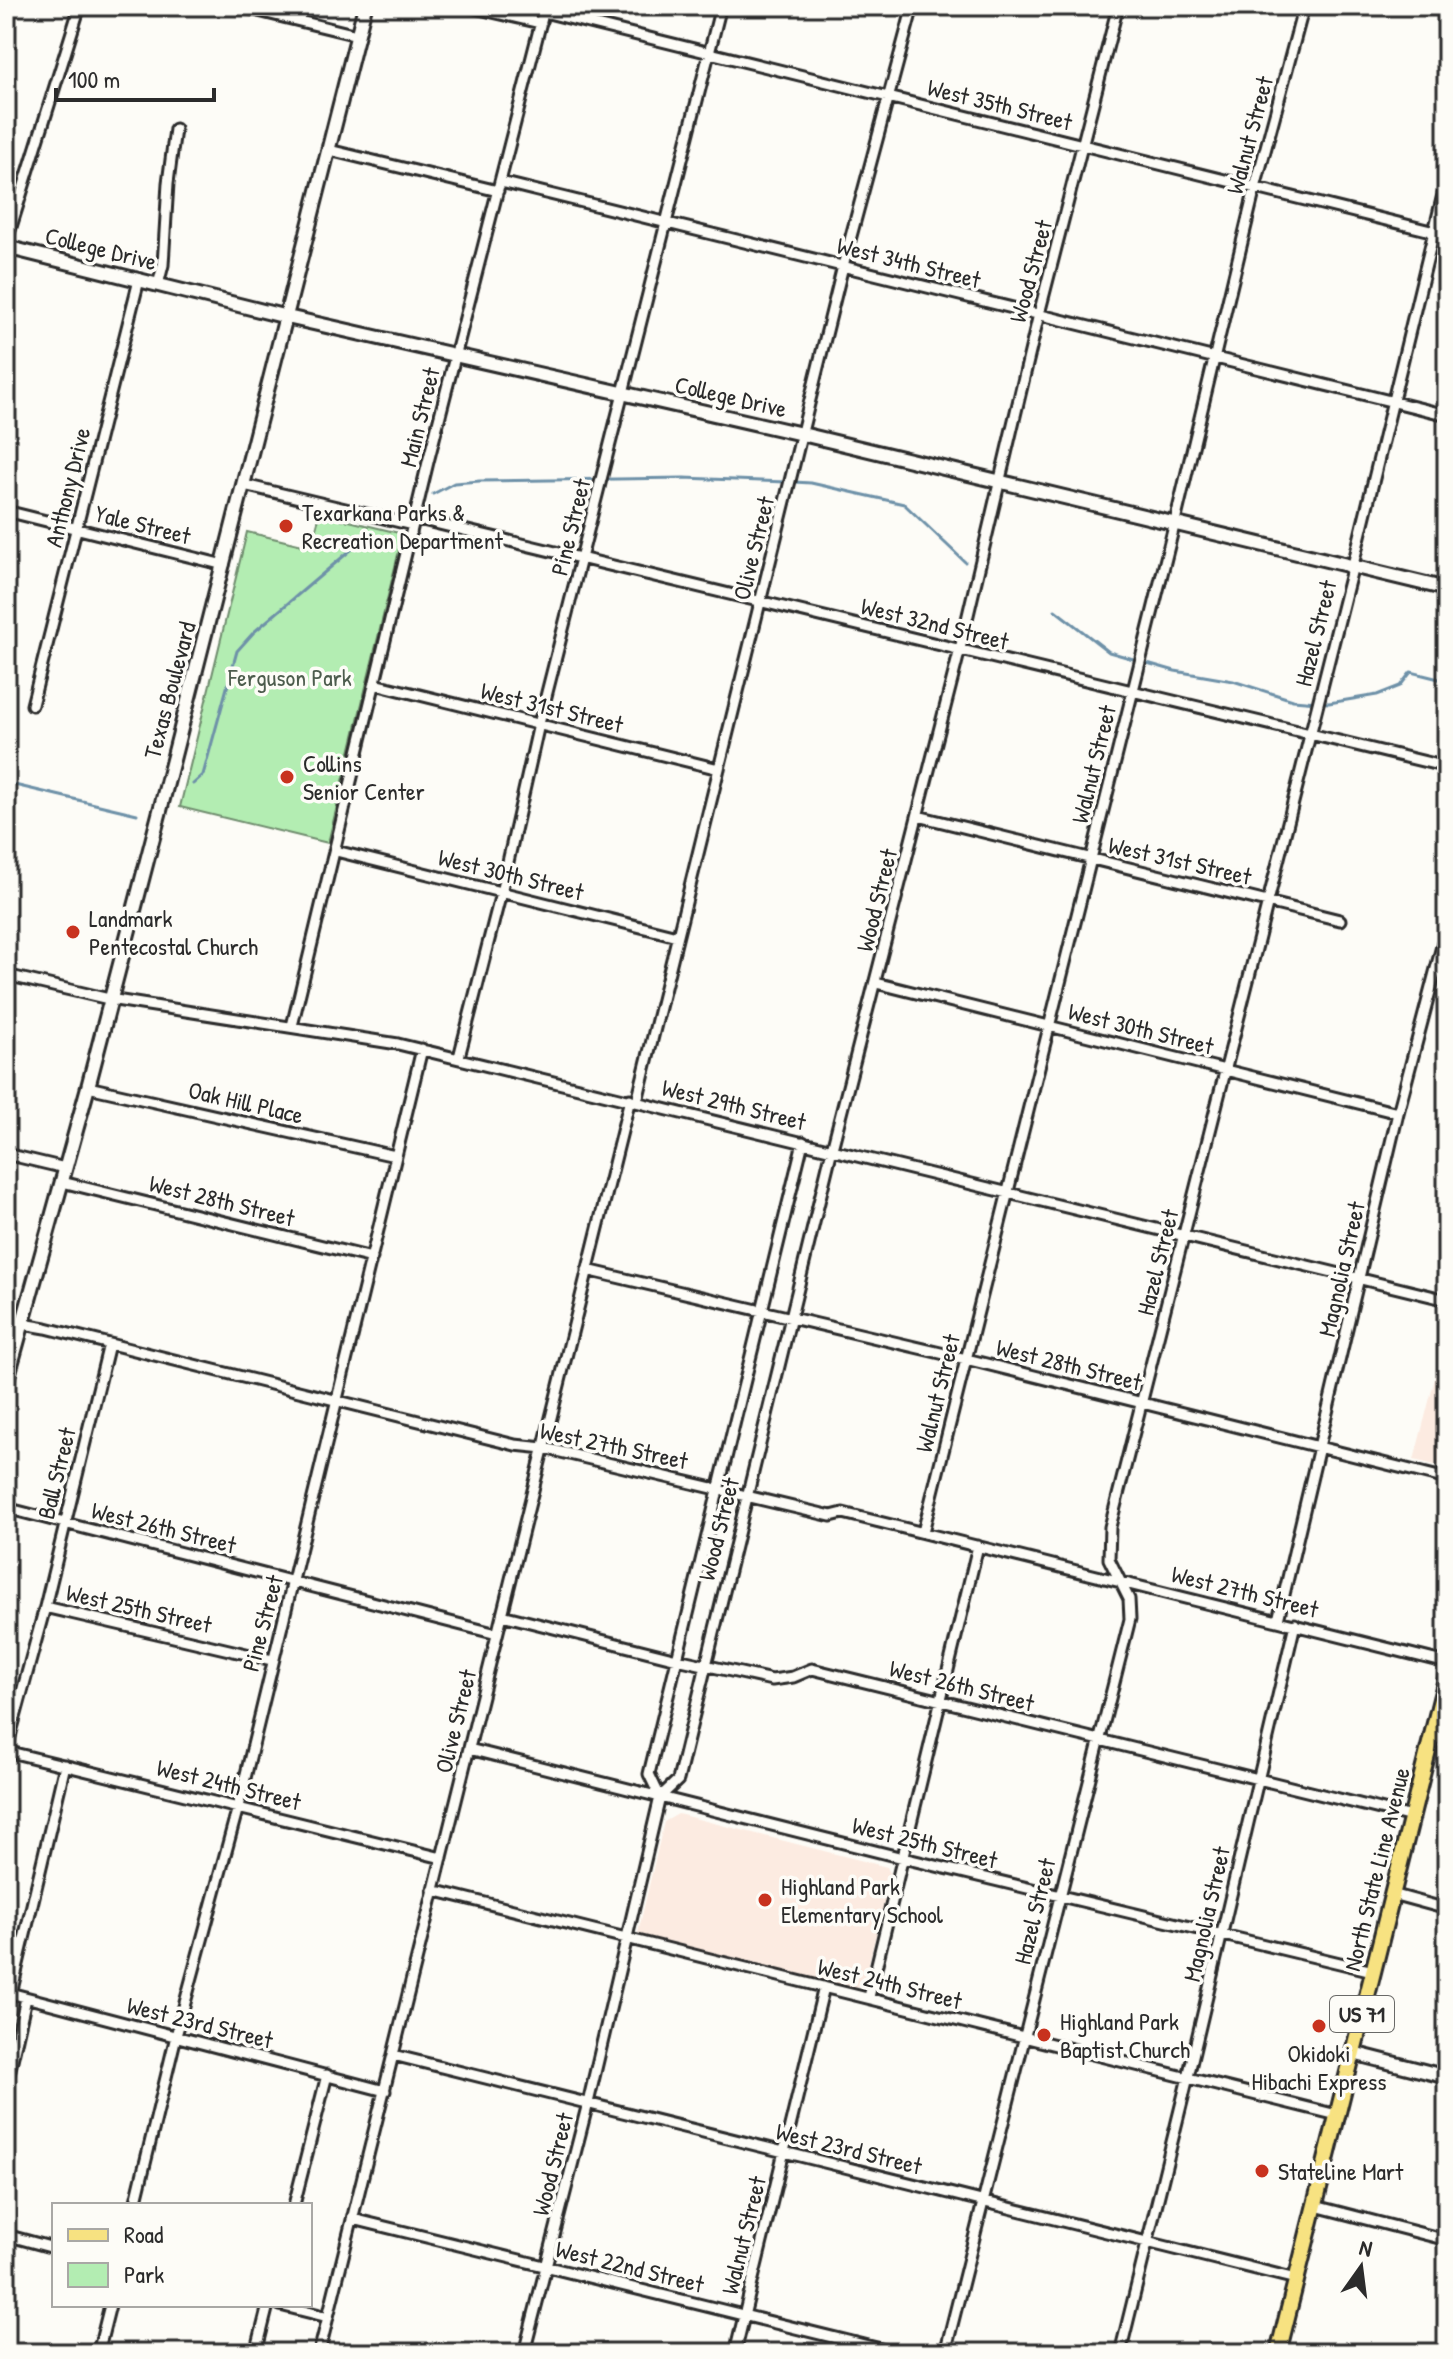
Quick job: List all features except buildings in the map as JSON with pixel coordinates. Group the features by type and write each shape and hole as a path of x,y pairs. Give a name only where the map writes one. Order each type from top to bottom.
{"main road":[{"name":"North State Line Avenue","path":"1278,2353 1447,1675"}],"street":[{"path":"6,245 80,6"},
{"path":"238,6 357,35"},
{"name":"Texas Boulevard","path":"6,1383 88,1087 365,6"},
{"path":"466,6 541,23"},
{"name":"Pine Street","path":"459,1057 501,893 539,724 721,6"},
{"name":"Olive Street","path":"319,2353 587,1270 677,936 843,266 913,6"},
{"name":"Wood Street","path":"524,2353 588,2103 660,1797 678,1780 832,1149 960,649 1039,314 1118,6"},
{"name":"Walnut Street","path":"923,1532 1175,522 1255,188 1304,6"},
{"name":"Main Street","path":"292,1026 455,355 544,9"},
{"name":"West 35th Street","path":"544,9 709,53 1447,235"},
{"path":"158,285 163,265 175,129"},
{"name":"West 34th Street","path":"329,150 666,223 1447,415"},
{"name":"Hazel Street","path":"945,2353 1130,1619 1129,1599 1109,1559 1110,1527 1353,565 1447,178"},
{"name":"College Drive","path":"6,245 287,317 802,434 1447,589"},
{"name":"Anthony Drive","path":"32,705 139,280"},
{"name":"West 32nd Street","path":"244,485 583,559 1447,767"},
{"name":"Yale Street","path":"6,511 224,565"},
{"name":"West 31st Street","path":"375,684 719,769"},
{"name":"West 31st Street","path":"918,816 1340,920"},
{"name":"West 30th Street","path":"336,851 677,936"},
{"name":"Magnolia Street","path":"1278,1620 1398,1113 1447,927"},
{"name":"West 29th Street","path":"6,975 109,999 292,1026 459,1057 1447,1300"},
{"name":"West 30th Street","path":"876,983 1398,1113"},
{"name":"Pine Street","path":"135,2203 176,2036 238,1807 422,1049"},
{"name":"Oak Hill Place","path":"88,1087 395,1156"},
{"name":"Wood Street","path":"660,1797 649,1774 803,1142"},
{"name":"West 28th Street","path":"6,1154 64,1175 372,1258"},
{"name":"West 28th Street","path":"587,1270 966,1359 1447,1479"},
{"name":"West 27th Street","path":"6,1321 515,1445 544,1448 831,1516 843,1513 1447,1663"},
{"name":"Ball Street","path":"6,1751 45,1607 109,1344"},
{"name":"West 26th Street","path":"6,1508 497,1634"},
{"path":"869,1997 978,1546"},
{"name":"West 25th Street","path":"45,1607 272,1660"},
{"name":"West 26th Street","path":"502,1615 772,1680 793,1677 812,1669 1412,1817"},
{"name":"Magnolia Street","path":"1120,2353 1295,1624"},
{"path":"1432,1736 1447,1741"},
{"name":"West 25th Street","path":"469,1749 1373,1971"},
{"name":"West 24th Street","path":"6,1751 442,1858"},
{"path":"9,1993 65,1765"},
{"name":"West 24th Street","path":"433,1890 1337,2115"},
{"path":"1392,1894 1447,1909"},
{"name":"Walnut Street","path":"735,2353 824,1987"},
{"name":"West 23rd Street","path":"9,1993 385,2091"},
{"path":"6,2087 26,1998"},
{"path":"1353,2053 1447,2077"},
{"name":"West 23rd Street","path":"393,2055 1296,2279"},
{"path":"295,2203 327,2075"},
{"path":"1315,2206 1447,2240"},
{"name":"West 22nd Street","path":"353,2219 897,2353"},
{"path":"6,2235 52,2247"},
{"path":"98,2353 110,2307"},
{"path":"256,2353 268,2307"},
{"path":"288,2307 328,2317"}],"shaded area":[{"path":"1444,1343 1447,1344 1447,1468 1414,1460"},
{"name":"Highland Park Elementary School","path":"678,1814 887,1867 891,1875 863,1986 851,1989 646,1938 638,1933 664,1822"}],"green space":[{"name":"Ferguson Park","path":"320,514 403,534 328,843 180,807 247,532 311,547"}],"waterway":[{"path":"433,494 454,483 480,481 684,478 786,482"},
{"path":"794,482 904,504 965,562"},
{"path":"193,784 203,775 237,651 254,632 371,533"},
{"path":"1055,610 1109,652 1175,671 1233,681 1293,700 1329,703 1377,695 1400,686 1411,672 1447,681"},
{"path":"6,783 137,814"}],"place":[{"name":"Texarkana Parks & Recreation Department","path":"286,526"},
{"name":"Collins Senior Center","path":"287,777"},
{"name":"Landmark Pentecostal Church","path":"73,932"},
{"name":"Highland Park Elementary School","path":"765,1900"},
{"name":"Okidoki Hibachi Express","path":"1319,2026"},
{"name":"Highland Park Baptist Church","path":"1044,2035"},
{"name":"Stateline Mart","path":"1262,2171"}]}
